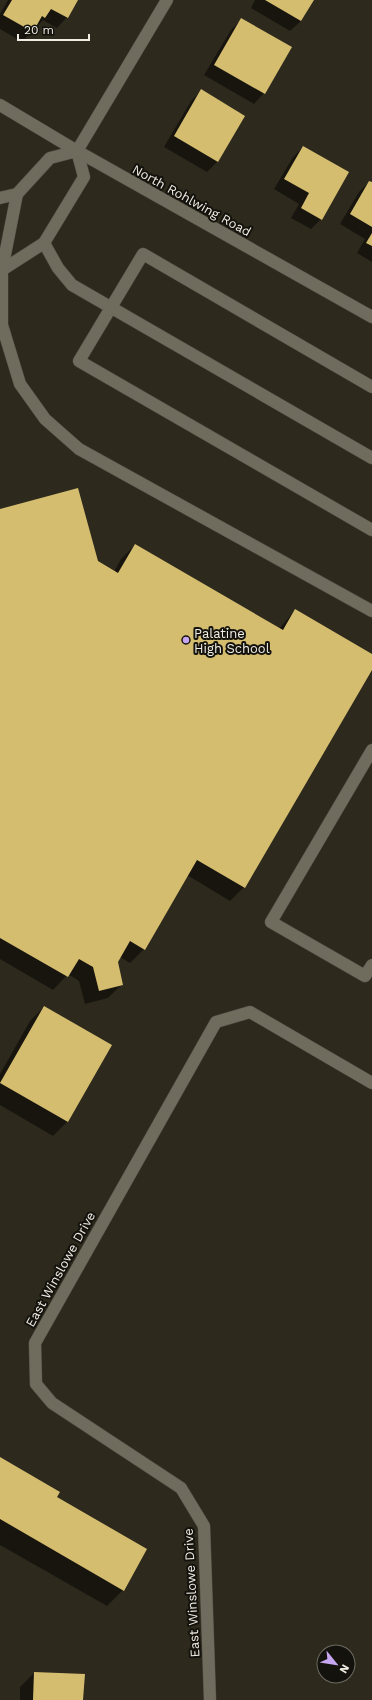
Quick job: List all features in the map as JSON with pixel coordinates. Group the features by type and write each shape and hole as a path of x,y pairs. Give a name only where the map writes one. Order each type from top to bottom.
{"street":[{"path":"167,0 77,151 50,158 17,194 1,271 2,325 20,384 45,419 79,448 372,611"},
{"name":"North Rohlwing Road","path":"0,105 77,151 372,317"},
{"path":"1,271 44,243 84,177 77,151"},
{"path":"0,198 17,194"},
{"path":"44,243 58,268 72,285 372,458"},
{"path":"372,387 143,254 79,361 372,530"},
{"path":"372,750 271,922 365,976 372,965"},
{"name":"East Winslowe Drive","path":"210,1700 204,1526 180,1488 52,1403 36,1384 35,1343 216,1022 250,1012 372,1083"}],"building":[{"path":"12,0 78,0 68,18 51,9 45,18 42,16 33,32 3,15"},
{"path":"265,0 314,0 301,21"},
{"path":"241,18 292,47 265,94 214,65"},
{"path":"201,89 245,116 218,162 174,136"},
{"path":"303,146 349,172 322,220 301,208 309,193 284,179"},
{"path":"369,181 372,182 372,227 350,214"},
{"path":"372,233 372,246 366,243"},
{"path":"78,488 98,561 118,573 135,544 283,630 295,609 372,654 372,670 245,888 197,860 145,950 130,941 118,962 123,985 99,991 93,967 79,959 68,977 0,938 0,509"},
{"path":"44,1006 112,1045 68,1122 0,1083"},
{"path":"0,1457 60,1492 57,1497 147,1549 124,1591 0,1519"},
{"path":"34,1672 85,1674 83,1700 33,1700"}],"place":[{"name":"Palatine High School","path":"186,640"}]}
